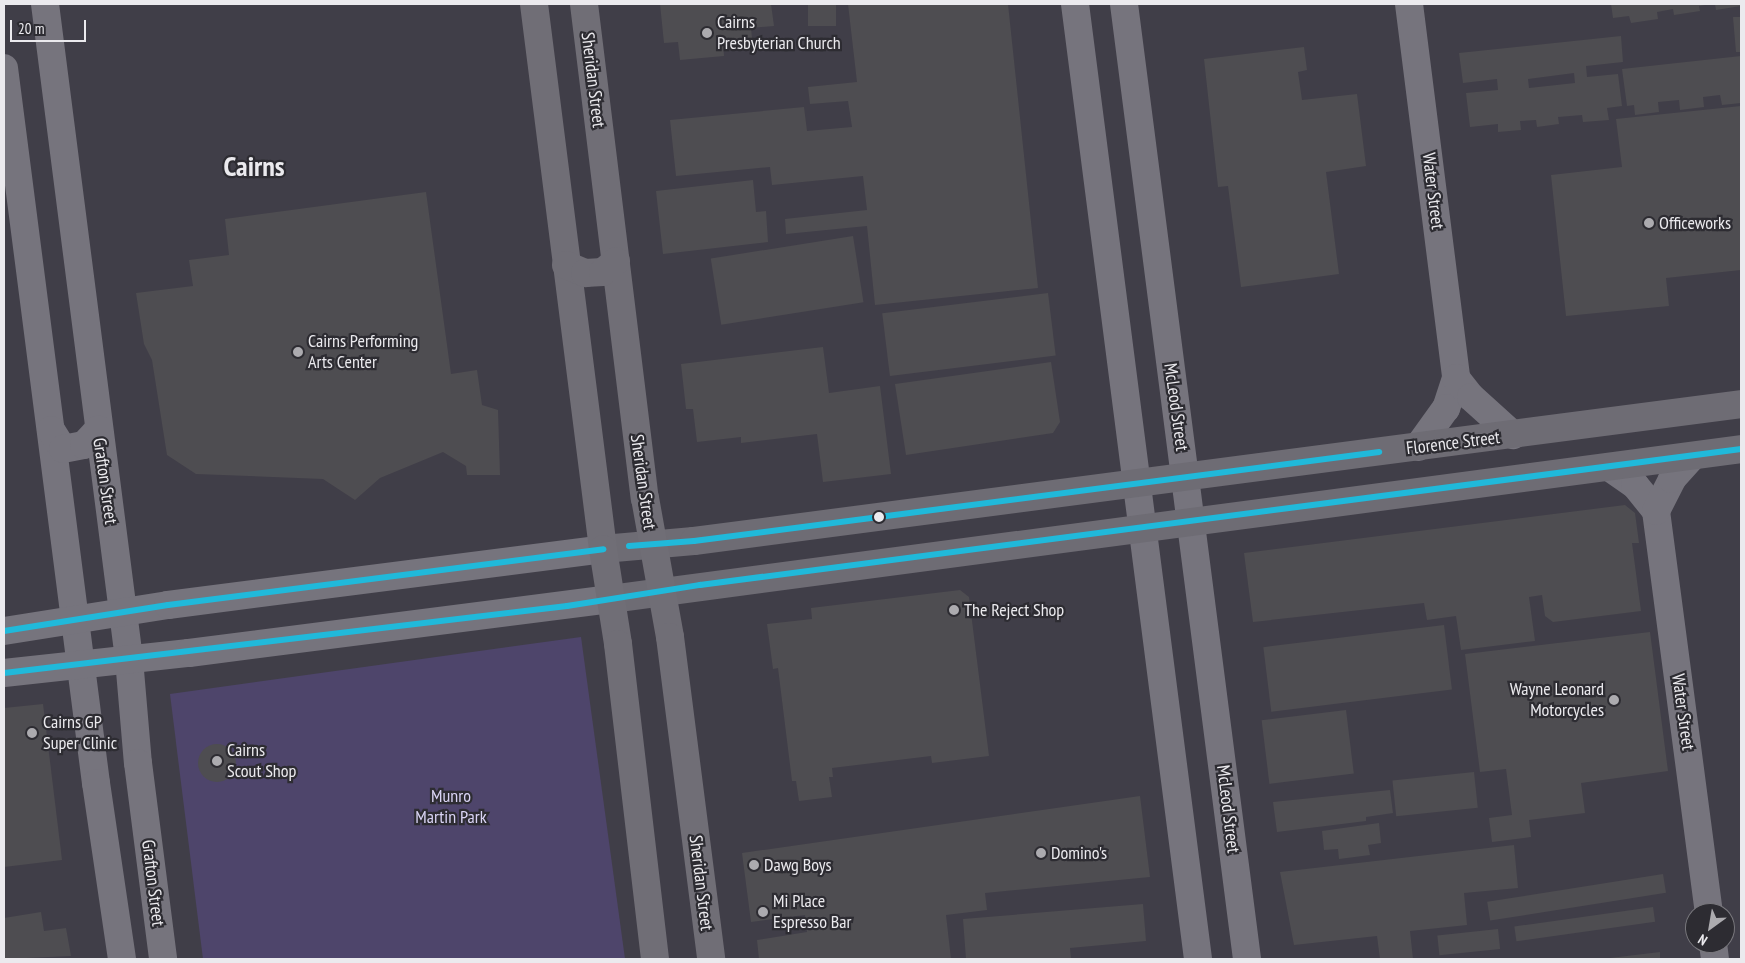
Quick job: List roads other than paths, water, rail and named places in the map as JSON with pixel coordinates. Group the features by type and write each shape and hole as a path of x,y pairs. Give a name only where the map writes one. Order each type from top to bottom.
{"highway":[{"path":"534,4 566,265 611,599 655,959"},
{"name":"Sheridan Street","path":"584,4 652,545 670,636 711,959"},
{"path":"566,265 585,273 604,272 616,261"}],"main road":[{"name":"Florence Street","path":"603,549 652,545 1741,404"},
{"path":"611,599 661,590 1741,449"}],"street":[{"name":"Grafton Street","path":"45,4 98,430 129,659 138,763 163,959"},
{"path":"1075,4 1198,959"},
{"name":"McLeod Street","path":"1124,4 1247,959"},
{"name":"Water Street","path":"1409,4 1456,378 1446,408 1418,447"},
{"path":"4,68 77,618 94,771 122,959"},
{"path":"1456,378 1471,397 1513,435"},
{"path":"51,430 63,448 84,445 98,430"},
{"path":"1609,467 1635,486 1656,511 1672,479 1693,456"},
{"name":"Water Street","path":"1656,511 1708,903"},
{"name":"Florence Street","path":"4,631 122,611 603,549"},
{"path":"4,673 611,599"},
{"path":"94,771 105,760 122,756 138,763"}],"place":[{"name":"Cairns Presbyterian Church","path":"707,33"},
{"name":"Officeworks","path":"1649,223"},
{"name":"Cairns Performing Arts Center","path":"298,352"},
{"name":"The Reject Shop","path":"954,610"},
{"name":"Wayne Leonard Motorcycles","path":"1614,700"},
{"name":"Cairns GP Super Clinic","path":"32,733"},
{"name":"Cairns Scout Shop","path":"217,761"},
{"name":"Domino's","path":"1041,853"},
{"name":"Dawg Boys","path":"754,865"},
{"name":"Mi Place Espresso Bar","path":"763,912"}],"district":[{"name":"Cairns","path":"254,166"}],"park label":[{"name":"Munro Martin Park","path":"451,808"}]}
